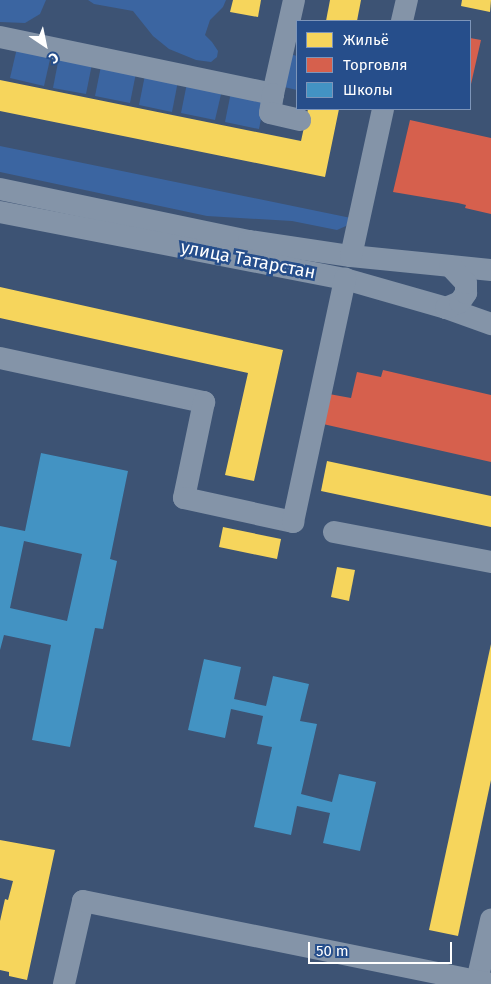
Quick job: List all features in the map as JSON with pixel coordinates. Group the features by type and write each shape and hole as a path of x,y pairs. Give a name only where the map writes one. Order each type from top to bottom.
{"street":[{"path":"294,0 270,113 300,120"},
{"path":"402,20 407,0"},
{"path":"0,37 274,94"},
{"path":"351,256 383,110"},
{"name":"улица Татарстан","path":"0,189 249,241 351,256 491,270"},
{"name":"улица Татарстан","path":"0,212 345,279 446,308 491,324"},
{"path":"446,308 460,302 466,293 466,283 450,266"},
{"path":"0,358 204,402 184,498 293,522 345,279"},
{"path":"334,532 491,562"},
{"path":"64,984 82,901 484,983 491,920"}],"shaded area":[{"path":"0,0 46,0 40,14 25,23 0,22"},
{"path":"88,0 226,0 223,7 210,20 205,35 218,51 217,57 211,62 196,60 169,49 153,36 133,11 94,4"},
{"path":"17,48 51,55 44,86 10,78"},
{"path":"290,54 296,56 296,90 284,87"},
{"path":"59,57 92,64 86,94 53,88"},
{"path":"101,66 136,73 130,103 95,96"},
{"path":"145,75 178,81 172,112 139,105"},
{"path":"187,83 222,90 215,120 181,113"},
{"path":"231,92 265,99 259,129 225,122"},
{"path":"0,146 351,218 346,226 337,230 292,221 207,216 0,172"}],"building: Жильё":[{"path":"233,0 261,0 258,17 230,12"},
{"path":"330,0 361,0 357,20 326,20"},
{"path":"462,0 491,0 490,12 461,6"},
{"path":"0,80 301,141 308,110 339,110 325,177 0,111"},
{"path":"0,287 283,350 254,481 225,475 248,373 0,318"},
{"path":"327,461 491,496 491,527 321,491"},
{"path":"223,527 281,539 277,559 219,547"},
{"path":"337,567 355,570 349,601 331,597"},
{"path":"491,644 491,780 458,936 429,930"},
{"path":"0,840 55,850 27,980 9,976 9,972 0,970 0,921 5,899 8,900 13,881 0,878"}],"building: Торговля":[{"path":"471,38 481,40 471,84"},
{"path":"410,120 491,138 491,214 465,208 466,205 458,203 393,192"},
{"path":"383,370 491,395 491,462 323,424 329,394 351,398 357,372 381,377"}],"building: Школы":[{"path":"41,453 128,471 110,559 117,561 103,629 95,628 70,747 32,740 51,645 4,635 0,650 0,526 25,531","holes":["24,541 82,554 67,621 10,608"]},
{"path":"204,659 241,667 234,699 266,706 273,676 309,684 300,721 317,724 301,794 332,802 339,774 376,782 360,851 323,843 330,813 297,806 291,835 254,827 272,747 257,744 263,716 231,709 225,738 188,730"}]}
